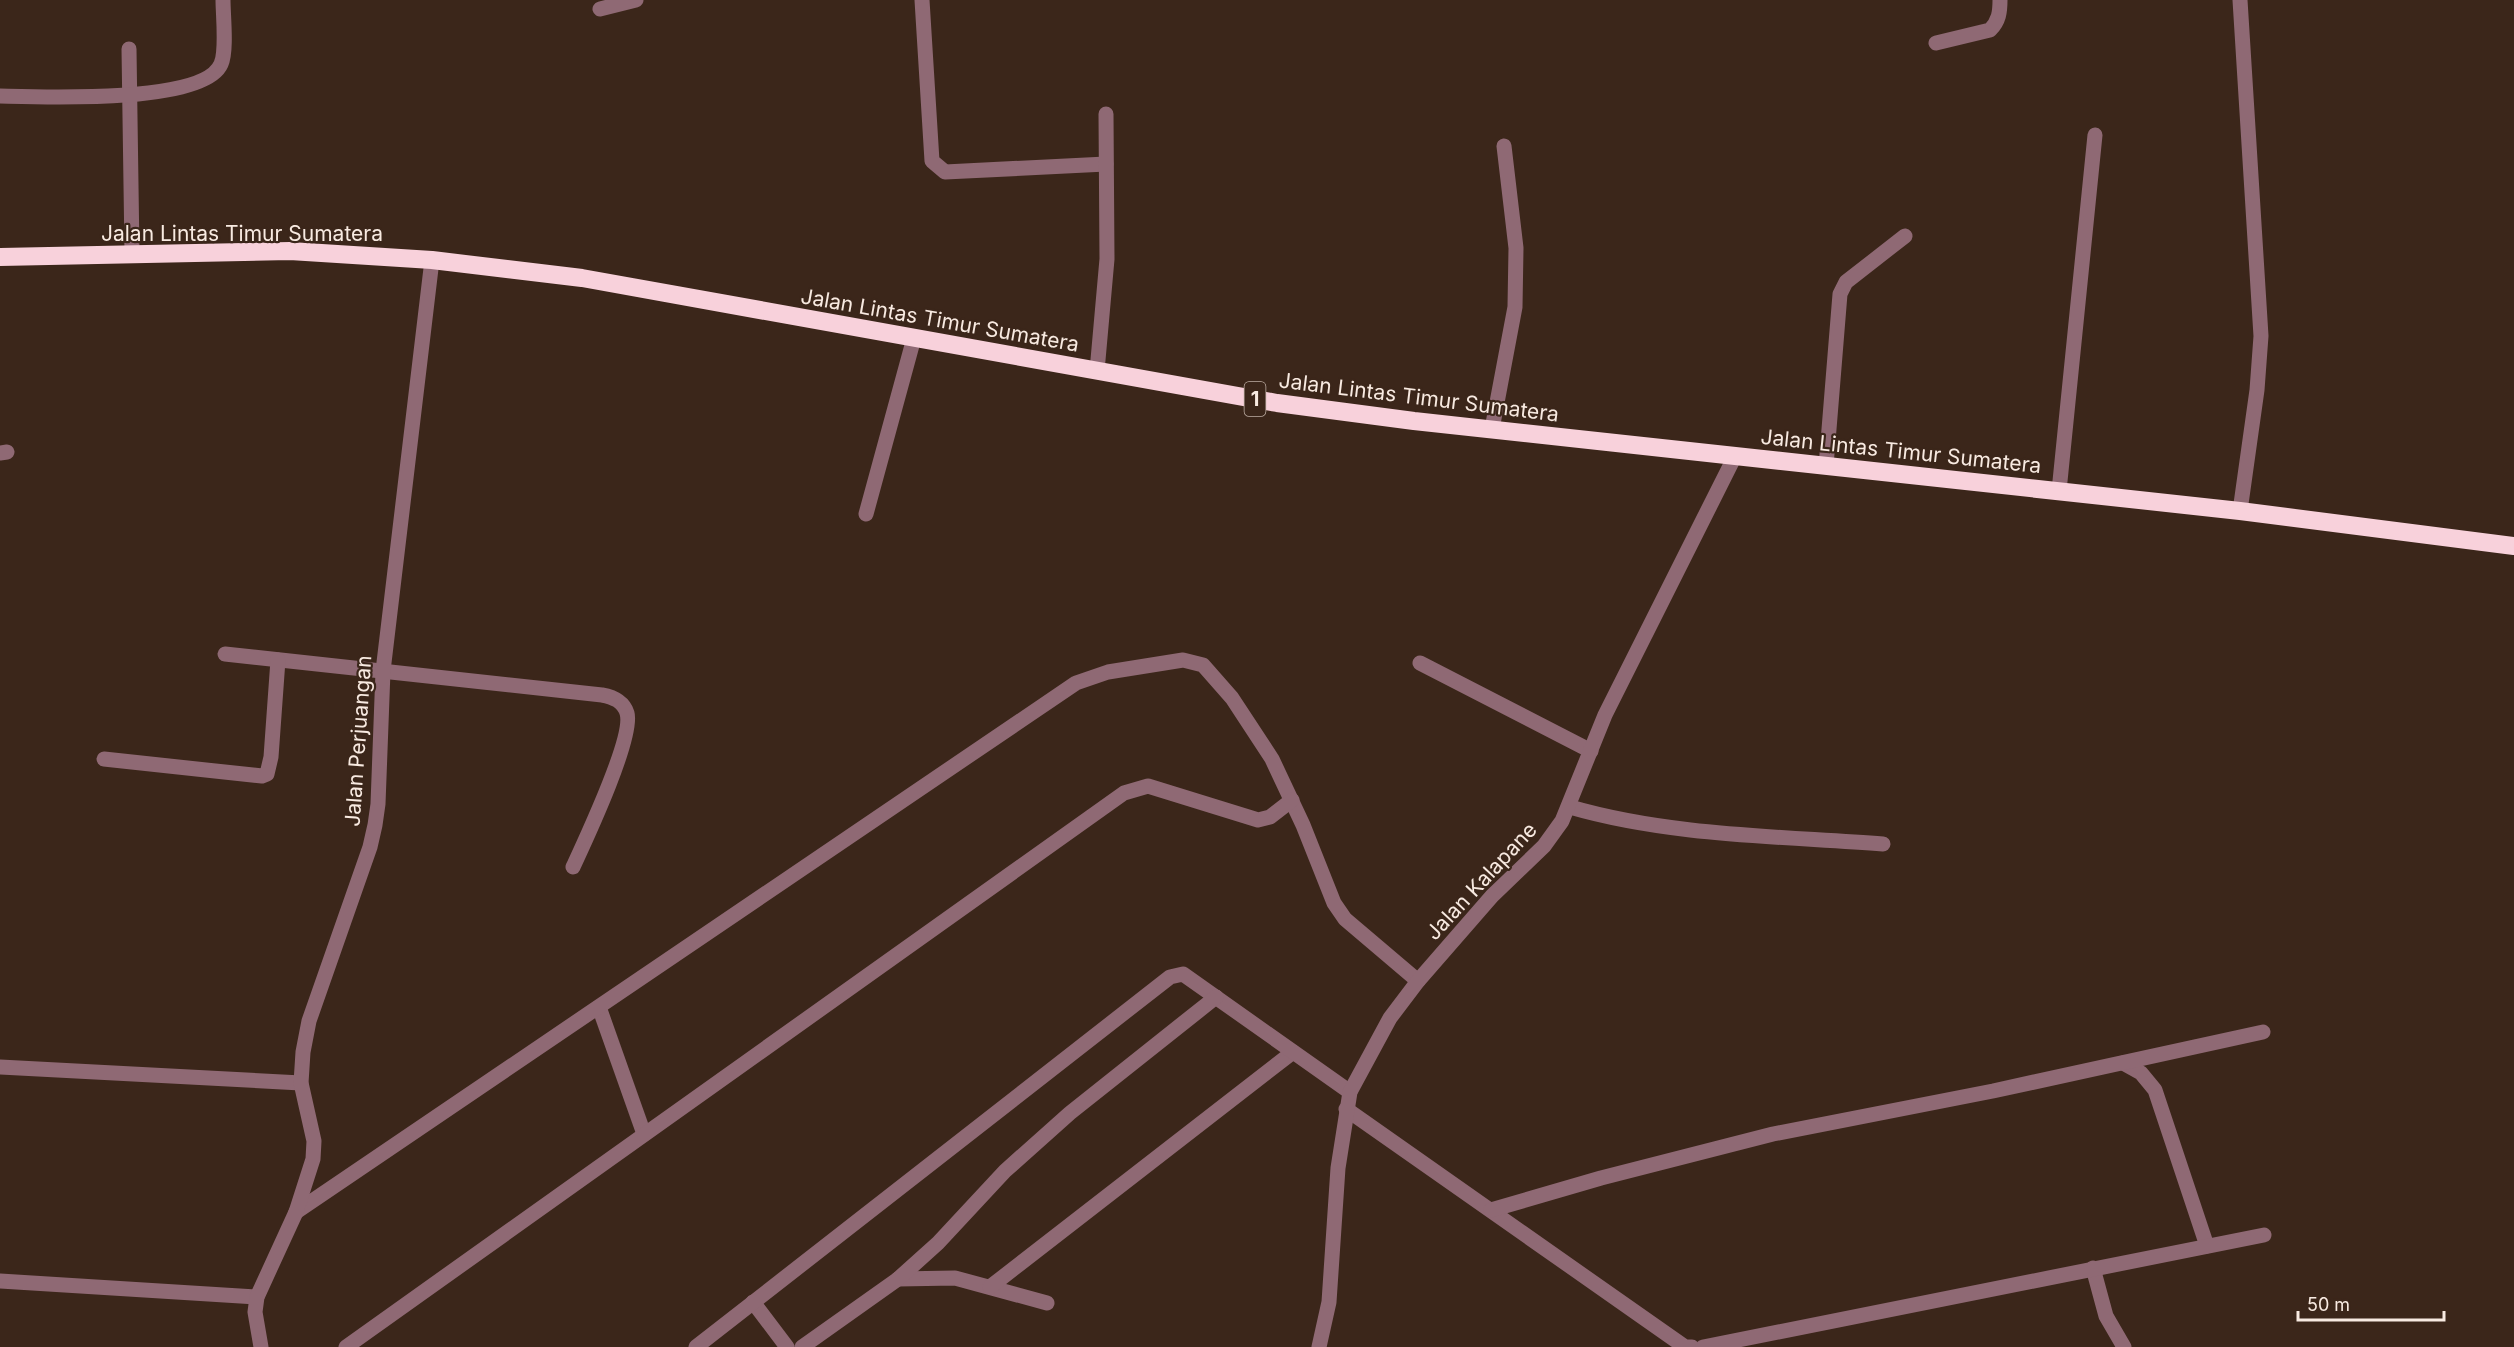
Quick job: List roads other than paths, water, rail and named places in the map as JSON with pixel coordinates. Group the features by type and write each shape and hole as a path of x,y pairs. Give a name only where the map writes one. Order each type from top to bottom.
{"highway":[{"name":"Jalan Lintas Timur Sumatera","path":"0,257 290,251 432,260 582,278 1277,403 1492,429 2240,511 2514,546"}],"street":[{"path":"0,96 128,96 192,84 213,76 222,63 223,0"},
{"path":"600,9 636,0"},
{"path":"922,0 932,161 945,172 1106,164"},
{"path":"1936,43 1990,30 1996,24 2000,12 2000,0"},
{"path":"2240,0 2261,336 2257,390 2240,511"},
{"path":"129,49 132,253"},
{"path":"1097,371 1107,260 1106,114"},
{"path":"2059,491 2096,135"},
{"path":"1492,429 1515,307 1516,248 1504,146"},
{"path":"1826,466 1840,294 1846,282 1905,236"},
{"name":"Jalan Perjuangan","path":"261,1347 255,1312 257,1297 296,1212 313,1159 314,1141 300,1083 309,1021 375,825 378,804 383,671 432,260"},
{"path":"866,514 914,338"},
{"name":"Jalan Kalapane","path":"1319,1347 1329,1302 1338,1168 1350,1092 1390,1018 1418,981 1485,904 1544,846 1570,807 1605,715 1735,456"},
{"path":"225,654 602,695 620,701 627,714 625,731 601,808 573,867"},
{"path":"104,759 262,776 267,774 278,660"},
{"path":"296,1212 1076,683 1108,672 1183,660 1203,665 1232,698 1272,759 1292,800 1334,903 1345,919 1418,981"},
{"path":"1420,663 1591,751"},
{"path":"345,1347 1124,793 1148,786 1258,820 1270,817 1292,800"},
{"path":"1570,807 1616,820 1662,827 1883,844"},
{"path":"696,1347 1170,977 1183,974 1350,1092"},
{"path":"802,1347 820,1342 898,1279 938,1243 1005,1171 1070,1113 1216,997"},
{"path":"599,1007 644,1134"},
{"path":"1491,1210 1601,1178 1773,1134 2123,1063 2263,1032"},
{"path":"990,1287 1293,1052"},
{"path":"2123,1063 2141,1073 2155,1090 2207,1246"},
{"path":"0,1067 300,1083"},
{"path":"1346,1109 1685,1347 1692,1347"},
{"path":"1703,1347 2264,1235"},
{"path":"2093,1268 2106,1316 2124,1347"},
{"path":"898,1279 955,1278 1047,1303"},
{"path":"0,1281 257,1297"},
{"path":"753,1302 788,1347"}]}
